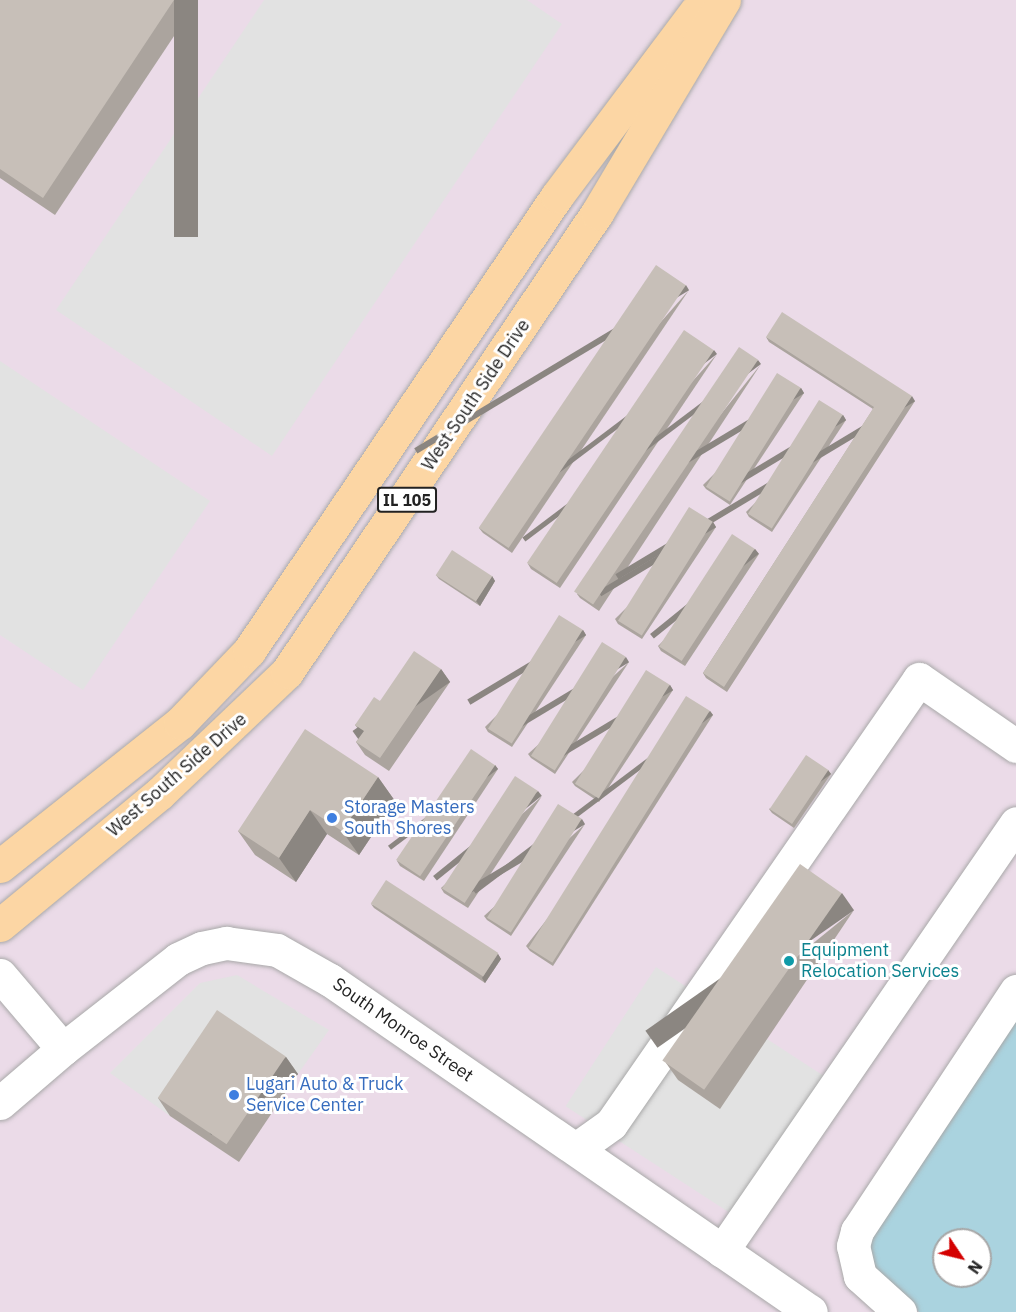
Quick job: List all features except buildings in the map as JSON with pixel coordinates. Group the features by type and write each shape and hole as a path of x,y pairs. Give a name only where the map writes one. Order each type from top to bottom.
{"main road":[{"name":"West South Side Drive","path":"0,866 180,723 249,651 557,196 704,0"},
{"name":"West South Side Drive","path":"0,925 160,793 287,672 597,213 724,0"}],"street":[{"path":"576,1149 610,1124 919,679 1016,746"},
{"path":"722,1251 1016,824"},
{"name":"South Monroe Street","path":"0,1102 63,1049 178,959 202,948 250,944 313,968 811,1312"},
{"path":"0,975 63,1049"},
{"path":"900,1312 860,1276 853,1246 857,1231 1016,991"}],"shaded area":[{"path":"0,0 1016,0 1016,1312 0,1312"},
{"path":"264,0 527,0 562,24 272,456 56,310"},
{"path":"0,361 210,501 83,690 0,635"},
{"path":"656,967 844,1089 753,1228 566,1106"},
{"path":"237,975 329,1030 298,1074 229,1027 170,1116 110,1073 200,983"}],"water":[{"path":"1016,1017 1016,1312 919,1312 877,1276 869,1242"}],"place":[{"name":"Storage Masters South Shores","path":"332,818"},
{"name":"Equipment Relocation Services","path":"789,961"},
{"name":"Lugari Auto & Truck Service Center","path":"234,1095"}]}
